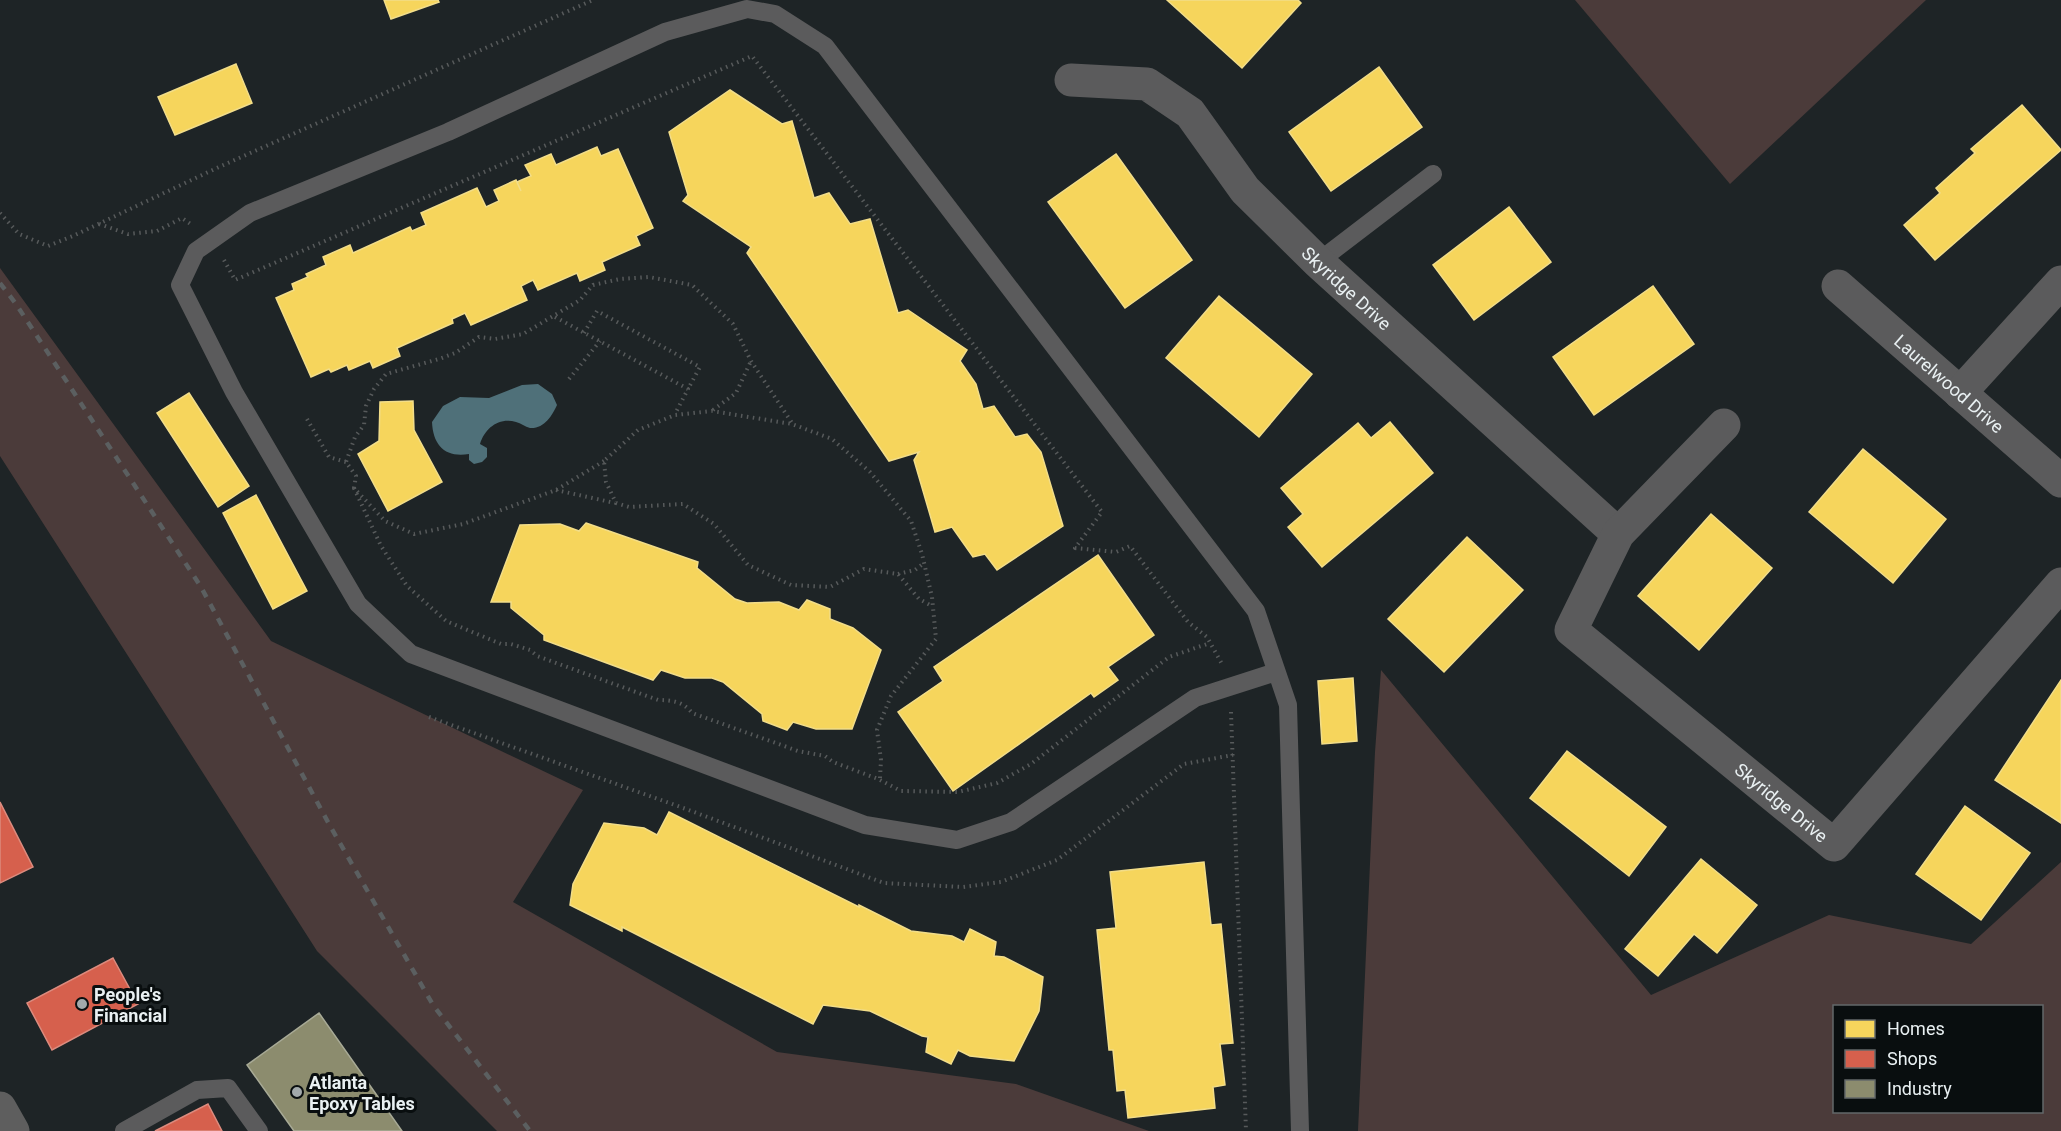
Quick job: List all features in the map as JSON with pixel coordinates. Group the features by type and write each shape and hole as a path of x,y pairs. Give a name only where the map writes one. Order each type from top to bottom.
{"main road":[{"path":"0,1108 13,1131"}],"street":[{"name":"Skyridge Drive","path":"1071,80 1147,84 1190,113 1245,190 1318,262 1618,534"},
{"path":"1960,393 2061,282"},
{"name":"Laurelwood Drive","path":"1838,286 2061,481"},
{"name":"Skyridge Drive","path":"1724,425 1618,534 1571,630 1834,845 2061,584"}],"lane":[{"path":"1276,672 1195,698 1011,822 957,840 865,825 411,654 358,604 234,392 180,285 196,251 250,213 448,132 665,32 747,9 775,14 825,46 1256,611 1288,705 1300,1131"},
{"path":"1318,262 1433,174"},
{"path":"124,1131 197,1090 228,1088 259,1131"}],"path":[{"path":"0,213 19,234 48,246 593,0"},
{"path":"99,224 128,234 157,231 182,218 213,239 235,280 752,56 1102,512 1076,548 1116,552 1130,546 1188,622 1207,637 1224,668 1229,687 1232,743 1246,1131"},
{"path":"346,462 355,437 364,424 366,406 374,389 386,374 455,353 479,337 495,339 523,334 580,300 593,285 620,279 649,277 692,285 733,324 751,362 792,424"},
{"path":"584,333 597,311 700,367 675,415"},
{"path":"555,317 688,389"},
{"path":"568,379 600,341"},
{"path":"712,411 736,393 751,362"},
{"path":"354,488 385,520 414,534 463,524 556,490 604,461 638,430 675,415 712,411 792,424 832,439 870,472 911,521 924,562 932,606 936,639 891,696 877,730 882,760 879,778"},
{"path":"307,419 329,457 346,462 356,476 354,488 381,546 406,586 446,621 501,644 511,644 530,650 537,656 658,700 686,705 692,713 798,751 825,756 833,762 878,779 901,791 958,792 997,783 1031,764 1169,657 1210,643"},
{"path":"604,461 606,482 616,503"},
{"path":"556,490 629,507 683,504 714,524 748,565 791,585 830,587 864,569 898,574 915,570 924,562"},
{"path":"898,574 920,599 932,606"}],"shaded area":[{"path":"1575,0 1926,0 1730,184"},
{"path":"0,268 271,641 583,790 513,902 777,1052 1016,1084 1149,1131 497,1131 317,951 0,456"},
{"path":"1381,670 1651,995 1829,915 1971,944 2061,862 2061,1131 1358,1131 1375,752"}],"water":[{"path":"538,384 552,394 557,405 550,417 535,428 510,421 494,425 485,433 480,444 487,448 487,457 482,462 474,464 469,460 469,454 447,452 438,444 432,422 443,406 460,397 489,398 522,385"}],"building: Homes":[{"path":"384,0 438,0 439,2 391,19"},
{"path":"1167,0 1298,0 1301,3 1242,68"},
{"path":"236,64 252,103 175,135 158,97"},
{"path":"1379,67 1422,127 1331,191 1289,132"},
{"path":"730,90 782,124 792,121 814,198 829,193 850,224 870,219 898,313 908,310 967,350 960,361 976,384 983,409 994,406 1015,437 1027,434 1041,452 1063,526 997,570 985,554 973,557 952,527 935,532 914,460 919,452 889,461 747,253 751,247 683,201 688,195 669,132"},
{"path":"2022,105 2061,150 1935,260 1904,225 1940,193 1936,188 1975,153 1971,149"},
{"path":"597,147 601,156 618,149 653,228 636,236 640,245 602,262 605,270 580,281 577,273 538,290 533,280 521,286 527,300 471,325 465,313 452,319 453,323 397,348 400,356 373,368 370,361 349,370 347,365 331,372 329,369 311,377 276,298 294,290 292,284 308,277 306,274 326,265 323,257 350,245 353,253 410,227 412,231 426,225 421,213 477,188 486,207 499,201 494,190 516,180 521,191 517,182 531,176 525,165 551,154 556,165"},
{"path":"1116,154 1192,260 1125,308 1048,202"},
{"path":"1509,207 1551,262 1474,320 1433,265"},
{"path":"1653,286 1694,344 1594,415 1553,357"},
{"path":"1219,296 1312,374 1259,437 1166,358"},
{"path":"189,393 249,486 218,507 157,413"},
{"path":"413,401 414,430 442,482 388,511 358,454 379,441 380,402"},
{"path":"1390,422 1433,473 1322,567 1288,527 1303,514 1281,488 1358,423 1371,438"},
{"path":"1863,449 1946,519 1893,583 1809,512"},
{"path":"256,495 307,591 273,609 223,513"},
{"path":"1711,514 1772,568 1699,650 1638,596"},
{"path":"586,523 698,562 697,568 735,599 747,603 779,602 799,610 807,600 830,609 830,619 853,628 881,650 852,729 816,729 793,722 787,730 763,721 762,714 723,682 712,678 685,678 661,670 653,680 544,640 544,635 511,608 511,602 491,602 520,525 560,524 579,531"},
{"path":"1467,537 1523,590 1444,672 1388,619"},
{"path":"1098,555 1154,635 1108,667 1118,680 1094,697 1091,693 953,791 898,712 943,681 934,667"},
{"path":"1353,678 1357,741 1322,744 1318,681"},
{"path":"2061,680 2061,823 1995,780"},
{"path":"1567,751 1666,827 1629,876 1530,798"},
{"path":"1965,806 2030,853 1981,920 1916,874"},
{"path":"669,812 911,931 952,936 964,942 970,929 996,942 994,956 1004,957 1043,977 1039,1011 1014,1061 970,1056 958,1050 951,1064 926,1052 928,1037 870,1011 823,1005 813,1024 622,927 622,931 570,905 573,884 604,823 644,828 657,835"},
{"path":"1701,859 1757,905 1717,953 1694,934 1658,976 1625,949"},
{"path":"1204,862 1211,925 1221,924 1233,1043 1220,1044 1225,1085 1213,1087 1215,1108 1128,1118 1125,1090 1117,1091 1113,1050 1109,1050 1097,930 1116,928 1110,872"}],"building: Shops":[{"path":"0,802 33,867 0,883"},
{"name":"People's Financial","path":"113,958 138,1004 52,1050 27,1003"},
{"path":"208,1104 222,1131 155,1131"}],"building: Industry":[{"path":"319,1013 402,1131 294,1131 247,1065"}],"railway":[{"path":"0,283 201,587 329,824 433,1005 530,1131"}],"place":[{"name":"People's Financial","path":"82,1004"},
{"name":"Atlanta Epoxy Tables","path":"297,1092"}]}
